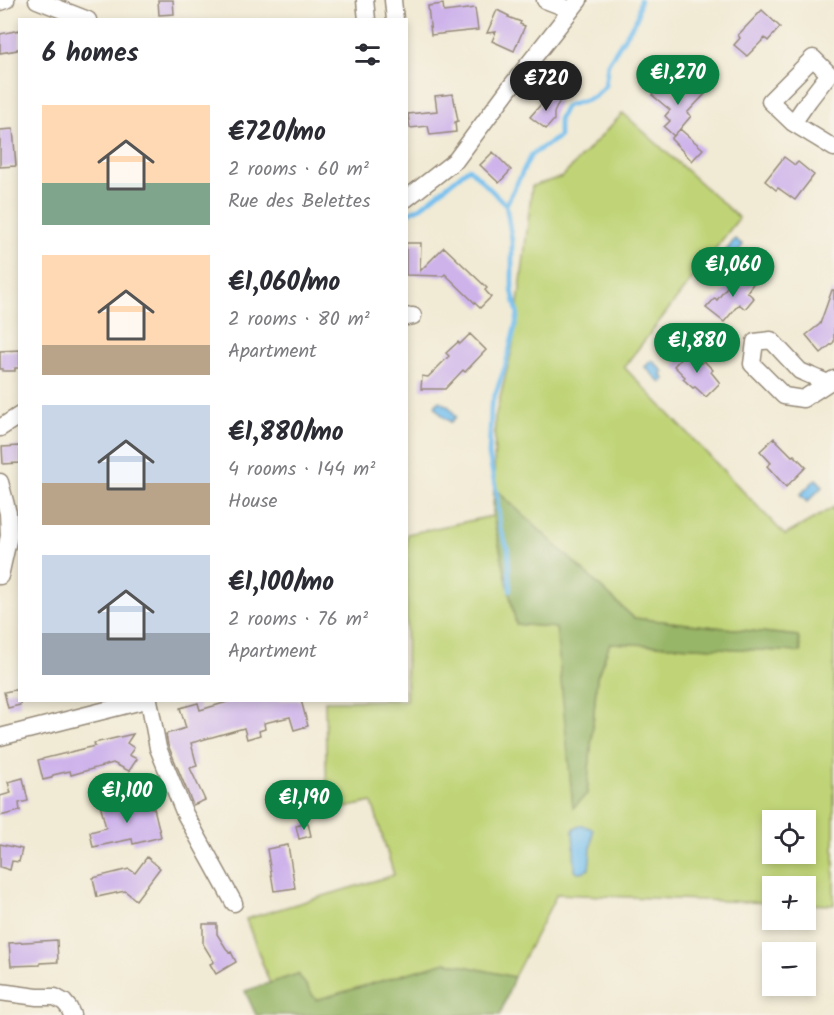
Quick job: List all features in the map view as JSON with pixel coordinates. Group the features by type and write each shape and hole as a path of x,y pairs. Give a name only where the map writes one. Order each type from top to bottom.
{"street":[{"path":"0,2 6,0"},
{"path":"37,0 83,18"},
{"path":"365,0 367,18"},
{"path":"393,0 395,18"},
{"path":"408,198 456,160 575,5 545,0"},
{"path":"794,123 834,148"},
{"path":"0,429 18,416"},
{"path":"0,482 8,513 9,536 0,576"},
{"path":"0,737 139,702"},
{"path":"147,702 158,748 185,814 234,903"},
{"path":"0,992 55,997 64,1002 72,1015"}],"green space":[{"path":"623,113 739,218 624,367 785,535 834,507 834,905 816,904 816,876 762,876 762,903 557,894 514,977 446,962 316,1000 298,974 270,984 246,919 394,875 372,802 327,812 325,702 408,702 408,534 493,516 516,624 556,627 587,794 597,677 610,643 801,652 798,636 634,618 494,488 495,418 512,350 532,186 562,177"},
{"path":"494,488 634,618 798,636 801,652 610,643 597,677 587,794 573,808 556,628 516,624 493,516"},
{"path":"446,962 514,977 500,1015 256,1015 245,991 298,974 316,1000"}],"water":[{"path":"735,239 743,245 730,263 722,256"},
{"path":"652,360 664,372 661,375 665,379 661,383 645,367"},
{"path":"440,401 449,407 456,417 451,422 435,406"},
{"path":"816,479 823,486 807,502 800,495"},
{"path":"581,825 593,829 589,869 580,872 575,871 573,830"}],"building":[{"path":"158,0 173,0 174,14 159,15"},
{"path":"443,4 444,12 475,8 478,30 431,35 428,6"},
{"path":"497,10 525,26 514,51 492,41 496,32 487,33"},
{"path":"762,10 780,27 768,41 765,38 747,56 734,45 740,38 738,35"},
{"path":"18,30 18,49 0,53 0,34"},
{"path":"663,83 680,98 693,84 705,94 687,113 691,116 674,136 664,127 670,121 665,116 670,110 652,95"},
{"path":"453,94 458,121 455,122 456,132 430,135 428,126 410,128 408,114 437,111 435,96"},
{"path":"550,94 559,102 554,113 554,120 546,129 530,117"},
{"path":"13,129 16,166 0,167 0,130"},
{"path":"680,129 703,149 692,161 671,139"},
{"path":"493,152 511,170 499,183 480,165"},
{"path":"784,157 795,165 798,162 814,175 795,200 765,181"},
{"path":"408,243 421,243 420,271 444,247 487,288 485,290 491,297 480,308 445,274 443,276 408,275"},
{"path":"743,272 755,281 747,292 754,298 745,309 739,304 724,322 706,308 715,298 717,300 730,283 732,285"},
{"path":"832,290 834,290 834,342 821,353 806,335 820,324"},
{"path":"470,334 486,350 445,389 421,389 422,376 428,377 449,356 446,353"},
{"path":"18,350 18,368 15,368 15,371 0,369 0,351"},
{"path":"687,352 700,364 704,361 713,370 711,372 720,383 706,397 683,379 685,377 674,366"},
{"path":"774,438 806,467 786,487 767,466 771,463 760,451"},
{"path":"18,446 18,463 3,464 2,447"},
{"path":"18,689 20,705 8,708 4,692"},
{"path":"227,702 302,702 308,726 294,730 290,717 264,723 265,729 259,731 260,735 247,739 244,728 191,743 197,766 190,768 205,800 193,805 168,745 166,734 186,728 180,708 198,703 200,710"},
{"path":"133,734 127,743 134,748 129,755 137,759 129,771 113,763 71,775 70,771 53,775 43,780 38,760"},
{"path":"23,778 28,801 19,803 20,811 0,816 0,796 11,793 8,782"},
{"path":"120,799 122,808 150,801 161,837 133,844 132,839 93,847 90,832 106,828 100,804"},
{"path":"308,823 311,836 299,839 296,826"},
{"path":"0,844 22,849 19,862 12,861 10,870 0,867"},
{"path":"288,845 295,888 274,891 267,849"},
{"path":"147,857 160,868 136,900 125,891 97,897 93,878 129,869 135,873"},
{"path":"203,924 217,924 217,934 236,962 216,974 210,964 214,962 203,944"},
{"path":"57,940 58,962 11,966 9,943"}],"waterway":[{"path":"408,213 421,207 469,168 506,205 531,155 559,137 559,119 566,106 594,97 605,86 608,63 637,18 640,0"},
{"path":"506,205 512,241 512,290 518,315 505,367 491,406 489,455 497,496 500,528 508,549 510,590"}]}
